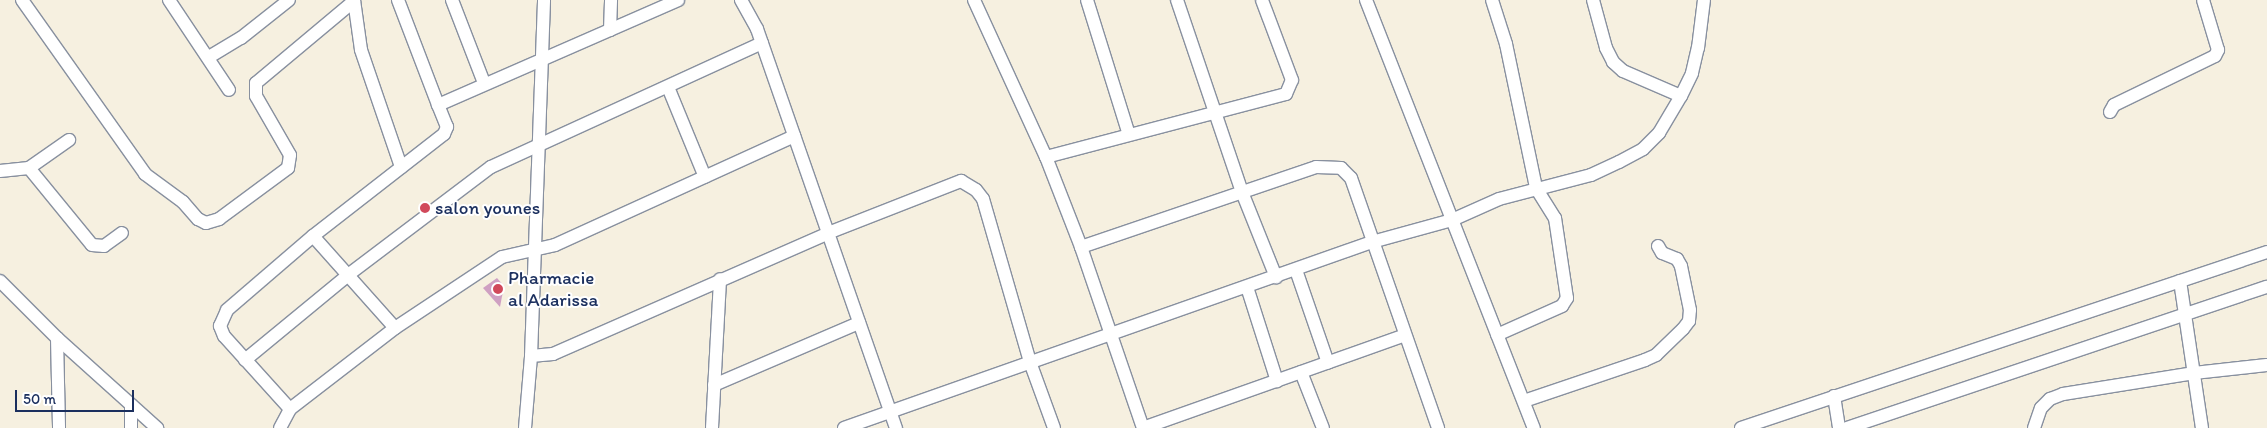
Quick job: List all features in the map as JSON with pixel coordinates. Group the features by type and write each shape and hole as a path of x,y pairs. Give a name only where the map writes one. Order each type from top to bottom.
{"street":[{"path":"22,0 146,174 183,202 198,219 206,222 219,219 288,168 290,155 256,96 256,83 354,1"},
{"path":"169,0 209,57 229,90"},
{"path":"209,57 241,38 289,0"},
{"path":"290,409 221,331 222,318 314,236 444,134 447,127 398,0"},
{"path":"452,0 484,83"},
{"path":"524,428 531,356 544,0"},
{"path":"610,30 611,0"},
{"path":"438,105 484,83 542,60 678,0"},
{"path":"741,0 762,43 896,428"},
{"path":"974,0 1046,157 1081,247 1143,428 1405,336"},
{"path":"1086,0 1129,136"},
{"path":"1177,0 1242,192 1276,277"},
{"path":"1046,157 1283,95 1291,88 1292,80 1262,0"},
{"path":"1366,0 1534,428"},
{"path":"1492,0 1506,44 1536,188 1555,218 1567,298 1562,306 1497,335"},
{"path":"1592,0 1606,48 1613,62 1623,71 1681,96"},
{"path":"844,428 1372,242 1452,220 1499,199 1591,174 1643,149 1659,133 1692,74 1698,48 1704,0"},
{"path":"2110,112 2114,105 2215,56 2218,50 2203,0"},
{"path":"354,1 361,50 401,167"},
{"path":"245,360 348,275 491,167 762,43"},
{"path":"668,87 705,177"},
{"path":"280,428 290,409 395,328 502,257 536,248 556,246 794,136"},
{"path":"0,171 29,168 70,140"},
{"path":"1081,247 1316,167 1341,168 1352,178 1372,242 1438,428"},
{"path":"29,168 92,246 104,246 122,233"},
{"path":"531,356 554,354 720,279 954,181 968,183 983,199 1030,362 1054,428"},
{"path":"314,236 395,328"},
{"path":"1524,401 1645,360 1656,355 1683,329 1689,322 1690,310 1681,266 1677,259 1662,253 1658,246"},
{"path":"1741,428 2267,252"},
{"path":"1296,270 1328,363"},
{"path":"712,428 720,279"},
{"path":"0,281 57,338 157,428"},
{"path":"2180,281 2202,428"},
{"path":"1847,428 2267,286"},
{"path":"1247,287 1278,381"},
{"path":"714,385 859,323"},
{"path":"57,338 59,428"},
{"path":"2034,428 2041,408 2050,399 2063,394 2194,373 2267,365"},
{"path":"1301,372 1323,428"},
{"path":"1834,396 1839,428"},
{"path":"131,405 131,428"}],"building":[{"path":"497,278 504,286 500,307 483,288"}],"place":[{"name":"salon younes","path":"425,208"},
{"name":"Pharmacie al Adarissa","path":"498,289"}]}
